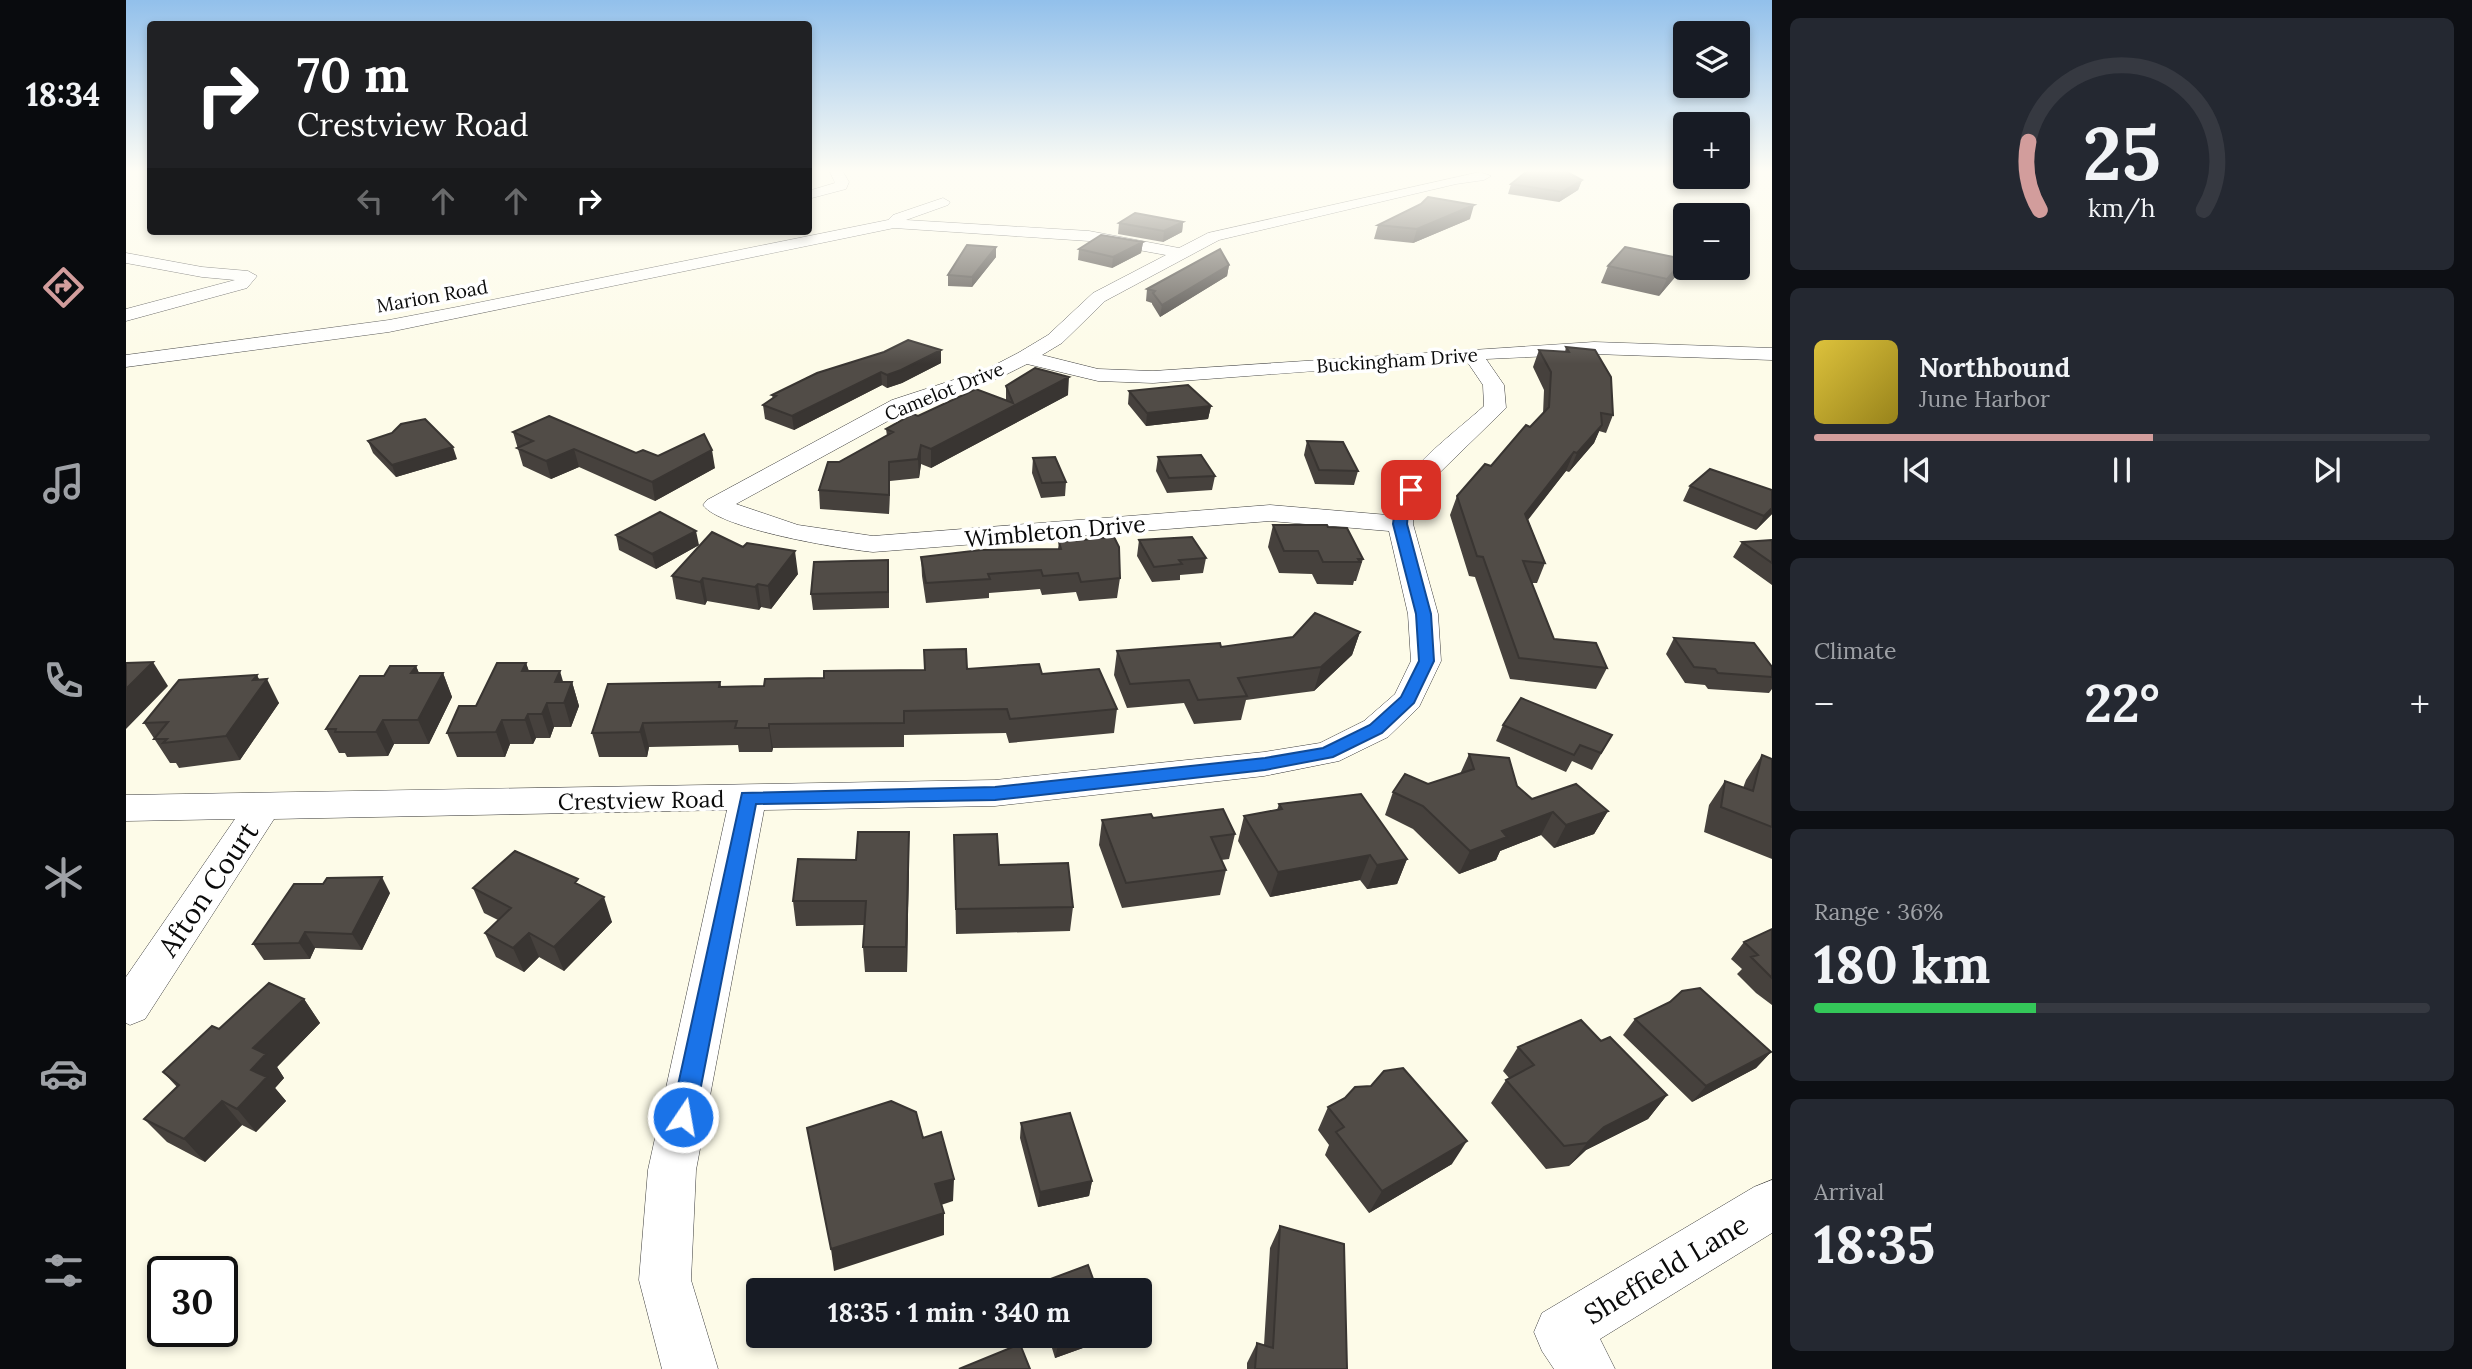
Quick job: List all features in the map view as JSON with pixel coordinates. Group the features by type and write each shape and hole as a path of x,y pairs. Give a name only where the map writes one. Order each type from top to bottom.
{"street":[{"name":"Marion Road","path":"126,361 388,326 709,263 807,236"},
{"path":"1087,236 1180,253"},
{"name":"Camelot Drive","path":"716,505 900,405 993,373 1025,357 1055,339 1099,297 1216,236"},
{"path":"126,258 202,272 248,276 241,284 126,315"},
{"name":"Buckingham Drive","path":"1025,357 1063,369 1098,375 1153,377 1594,348 1772,354"},
{"path":"1400,524 1402,502 1420,478 1495,408 1498,396 1489,378 1471,354"},
{"name":"Wimbleton Drive","path":"716,505 755,522 799,534 841,542 873,544 1270,513 1400,524"},
{"name":"Crestview Road","path":"126,808 262,808 995,793 1265,764 1327,753 1376,729 1408,700 1426,661 1423,614 1400,524"},
{"path":"690,1369 665,1280 672,1170 748,798"},
{"name":"Afton Court","path":"130,1006 262,808"},
{"name":"Sheffield Lane","path":"1574,1351 1772,1205"}],"building":[{"path":"1100,236 1143,242 1113,257 1079,249"},
{"path":"967,245 996,247 972,277 948,275"},
{"path":"1625,247 1673,257 1673,272 1667,279 1608,266"},
{"path":"1220,249 1229,265 1162,305 1153,293 1155,291 1147,289"},
{"path":"908,340 941,350 901,370 887,375 881,372 792,416 763,405 776,396 772,395 817,373 884,352"},
{"path":"1566,347 1595,350 1611,377 1613,415 1601,413 1602,425 1577,453 1574,452 1525,514 1545,563 1523,561 1554,639 1596,643 1607,668 1519,658 1483,557 1477,556 1457,496 1485,464 1491,466 1526,425 1530,427 1549,407 1551,372 1539,350 1569,352"},
{"path":"1035,368 1069,377 931,449 921,445 918,459 889,462 889,495 819,490 828,462 839,462 893,432 886,429 913,414 918,416 976,389 1013,403 1006,386"},
{"path":"1188,385 1211,406 1147,413 1129,391"},
{"path":"549,416 636,453 643,450 658,456 704,434 712,450 652,482 574,449 546,461 517,448 533,441 513,432"},
{"path":"425,419 453,447 392,465 368,441 392,433 401,424"},
{"path":"1307,441 1343,442 1358,471 1319,470"},
{"path":"1201,455 1215,476 1169,478 1158,457"},
{"path":"1055,457 1066,482 1042,483 1033,458"},
{"path":"1710,469 1772,490 1772,508 1764,516 1690,486"},
{"path":"660,512 696,531 652,554 616,535"},
{"path":"1273,525 1327,525 1347,528 1363,559 1358,559 1360,562 1323,562 1318,551 1284,551"},
{"path":"712,532 743,547 747,543 795,551 768,586 758,584 755,587 703,578 700,582 672,576"},
{"path":"1114,537 1119,547 1120,578 1081,582 1078,573 1043,576 1041,570 988,574 990,579 926,583 921,557 981,550 1061,549 1059,542"},
{"path":"1192,537 1206,558 1179,560 1182,564 1154,567 1139,540"},
{"path":"1772,540 1772,563 1742,542"},
{"path":"888,560 888,592 811,594 814,562"},
{"path":"1315,613 1360,632 1321,667 1238,678 1247,696 1198,700 1189,680 1130,684 1117,651 1220,643 1221,647 1293,637"},
{"path":"1674,638 1754,643 1772,667 1772,677 1718,673 1715,669 1694,667"},
{"path":"966,649 967,669 1039,664 1042,674 1099,669 1117,709 1010,719 1007,709 904,711 904,723 769,724 769,728 735,728 737,721 643,723 640,732 592,733 608,684 720,682 719,687 764,686 765,679 824,678 824,671 925,670 924,650"},
{"path":"153,662 126,689 126,663"},
{"path":"497,663 526,663 522,671 560,671 555,682 572,682 564,703 547,703 542,714 528,714 525,720 502,720 496,732 447,733 459,706 476,706"},
{"path":"390,666 416,666 411,673 443,673 418,720 383,720 376,732 335,732 336,729 326,729 360,676 384,676"},
{"path":"257,675 253,680 267,679 226,736 163,743 167,739 154,739 168,722 144,723 179,680"},
{"path":"1521,698 1612,735 1601,753 1580,745 1574,755 1503,725"},
{"path":"1469,754 1509,758 1517,786 1532,799 1576,784 1608,811 1566,825 1553,812 1502,831 1507,837 1470,851 1423,806 1393,792 1405,774 1428,784 1474,769"},
{"path":"1762,755 1772,759 1772,827 1721,807 1725,781 1753,791"},
{"path":"1361,794 1407,859 1377,865 1370,855 1278,872 1244,816 1282,809 1279,804"},
{"path":"1223,809 1235,834 1211,837 1226,870 1126,883 1102,820 1151,814 1153,818"},
{"path":"858,832 909,832 906,947 863,947 866,901 793,901 798,859 856,860"},
{"path":"997,834 999,865 1068,863 1073,907 956,909 954,835"},
{"path":"515,851 578,879 575,883 604,897 554,947 529,933 513,948 485,933 511,908 473,888"},
{"path":"382,877 352,934 305,932 299,943 253,944 294,884 323,884 327,878"},
{"path":"1772,929 1772,978 1751,957 1758,955 1744,942"},
{"path":"269,983 304,999 253,1048 266,1054 251,1070 267,1077 237,1109 222,1101 184,1139 144,1119 179,1085 163,1072 212,1026 219,1029"},
{"path":"1700,988 1771,1052 1706,1086 1635,1019 1670,1002 1682,991"},
{"path":"1581,1020 1601,1041 1610,1037 1667,1095 1604,1127 1587,1143 1564,1146 1506,1080 1534,1065 1518,1047"},
{"path":"1403,1068 1467,1141 1382,1191 1336,1132 1344,1127 1328,1107 1345,1098 1355,1087 1371,1086 1384,1071"},
{"path":"891,1101 916,1112 923,1138 941,1132 954,1179 935,1184 944,1213 831,1249 807,1128"},
{"path":"1070,1113 1092,1181 1040,1192 1021,1123"},
{"path":"1280,1226 1344,1244 1347,1369 1255,1369 1257,1343 1273,1348"},
{"path":"1088,1265 1093,1278 1053,1278"},
{"path":"1010,1348 1022,1348 1030,1369 959,1369"}],"route":[{"path":"683,1117 748,798 995,793 1265,764 1327,753 1376,729 1408,700 1426,661 1423,614 1413,565 1400,524 1402,502 1411,490"}]}
